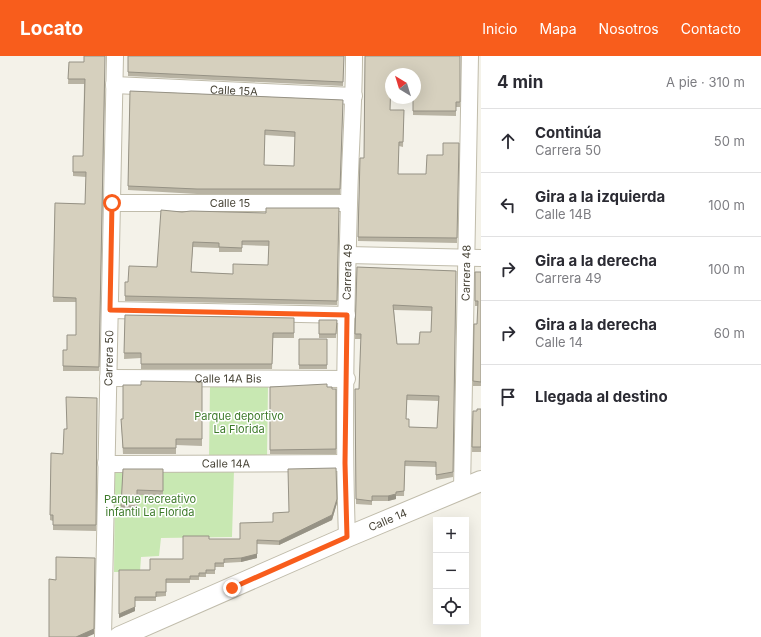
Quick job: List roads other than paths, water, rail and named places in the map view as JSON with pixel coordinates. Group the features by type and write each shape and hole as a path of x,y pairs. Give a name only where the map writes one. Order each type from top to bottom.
{"street":[{"name":"Carrera 50","path":"103,637 115,56"},
{"name":"Carrera 49","path":"347,537 345,463 347,315 354,56"},
{"name":"Carrera 48","path":"462,490 473,258 470,56"},
{"name":"Calle 15A","path":"114,84 354,96"},
{"name":"Calle 15","path":"112,203 349,203"},
{"path":"348,255 473,258"},
{"path":"110,310 347,315"},
{"name":"Calle 14A Bis","path":"108,378 347,379"},
{"name":"Calle 14A","path":"106,463 345,463"},
{"name":"Calle 14","path":"119,637 347,537 481,481"}],"park label":[{"name":"Parque deportivo La Florida","path":"239,422"},
{"name":"Parque recreativo infantil La Florida","path":"150,505"}]}
